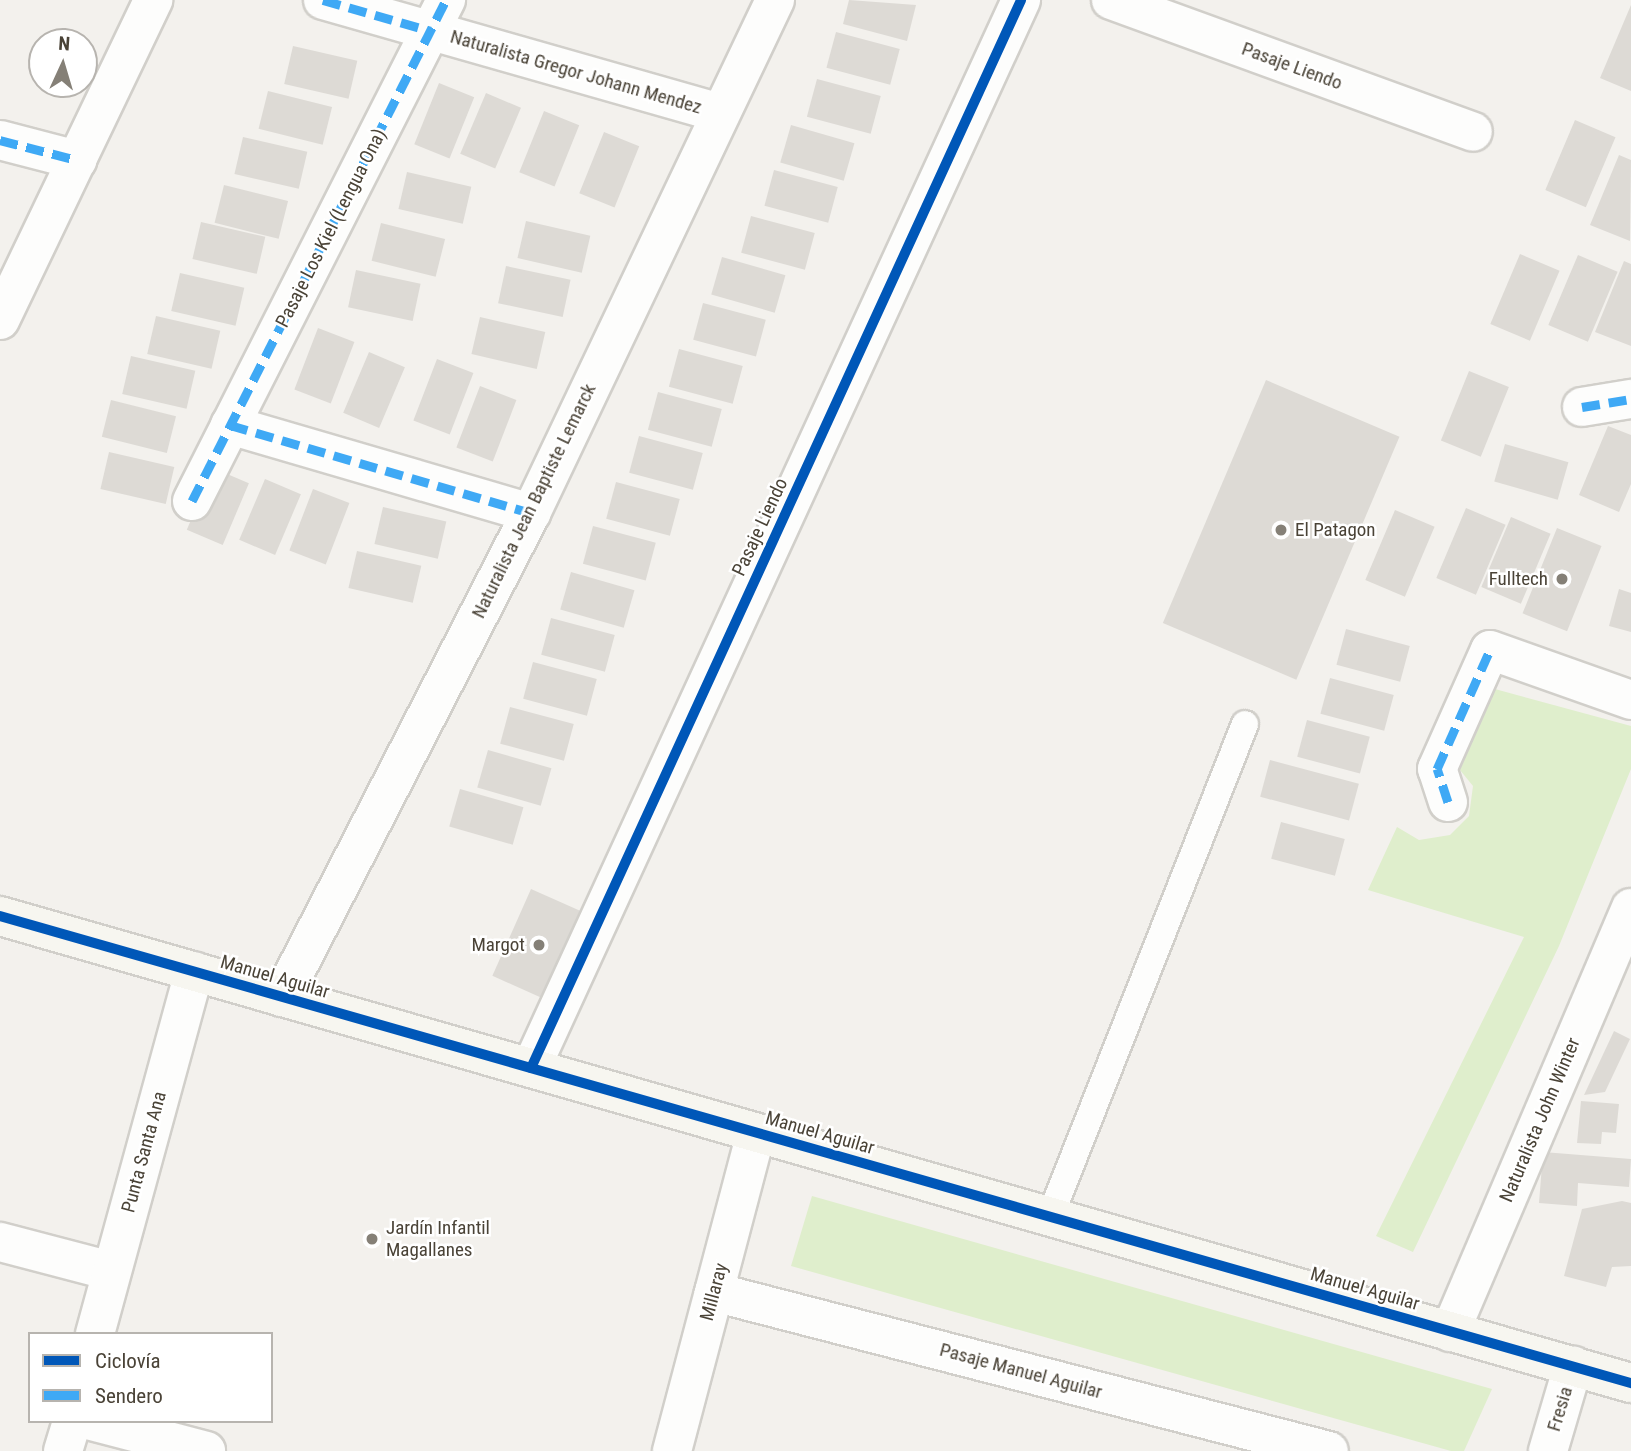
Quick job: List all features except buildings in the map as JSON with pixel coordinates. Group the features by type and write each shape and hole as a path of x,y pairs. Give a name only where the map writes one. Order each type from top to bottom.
{"street":[{"path":"0,320 153,0"},
{"name":"Naturalista Gregor Johann Mendez","path":"323,0 439,15 720,114"},
{"name":"Naturalista Jean Baptiste Lemarck","path":"282,997 531,513 775,0"},
{"name":"Pasaje Liendo","path":"531,1068 1021,0"},
{"name":"Pasaje Liendo","path":"1111,0 1473,132"},
{"name":"Pasaje Los Kiel (Lengua Ona)","path":"192,501 439,15"},
{"path":"0,140 77,160"},
{"path":"1582,407 1631,399"},
{"path":"230,425 531,513"},
{"path":"1448,802 1437,769 1490,650 1631,700"},
{"name":"Naturalista John Winter","path":"1450,1332 1631,908"},
{"name":"Manuel Aguilar","path":"0,916 1631,1383"},
{"name":"Punta Santa Ana","path":"96,1332 194,971"},
{"name":"Millaray","path":"672,1451 757,1133"},
{"path":"0,1242 111,1271"},
{"name":"Pasaje Manuel Aguilar","path":"714,1292 1329,1451"},
{"name":"Fresia","path":"1548,1451 1573,1366"},
{"path":"63,1451 71,1423"},
{"path":"100,1423 206,1451"}],"lane":[{"path":"1050,1217 1245,724"}],"green space":[{"path":"1484,686 1631,726 1631,769 1559,946 1413,1252 1376,1236 1524,937 1368,890 1397,827 1419,840 1450,835 1469,816 1473,786 1451,759"},
{"path":"812,1196 1492,1389 1464,1451 1451,1451 791,1266"}],"marked path":[{"path":"323,0 431,31"},
{"path":"192,501 446,0"},
{"path":"0,140 77,160"},
{"path":"1582,407 1631,399"},
{"path":"230,425 531,513"},
{"path":"1448,802 1437,769 1490,650"}],"cycle path":[{"path":"531,1068 1021,0"},
{"path":"0,916 1631,1383"}],"place":[{"name":"El Patagon","path":"1281,530"},
{"name":"Fulltech","path":"1562,579"},
{"name":"Margot","path":"539,945"},
{"name":"Jardín Infantil Magallanes","path":"372,1239"}]}
